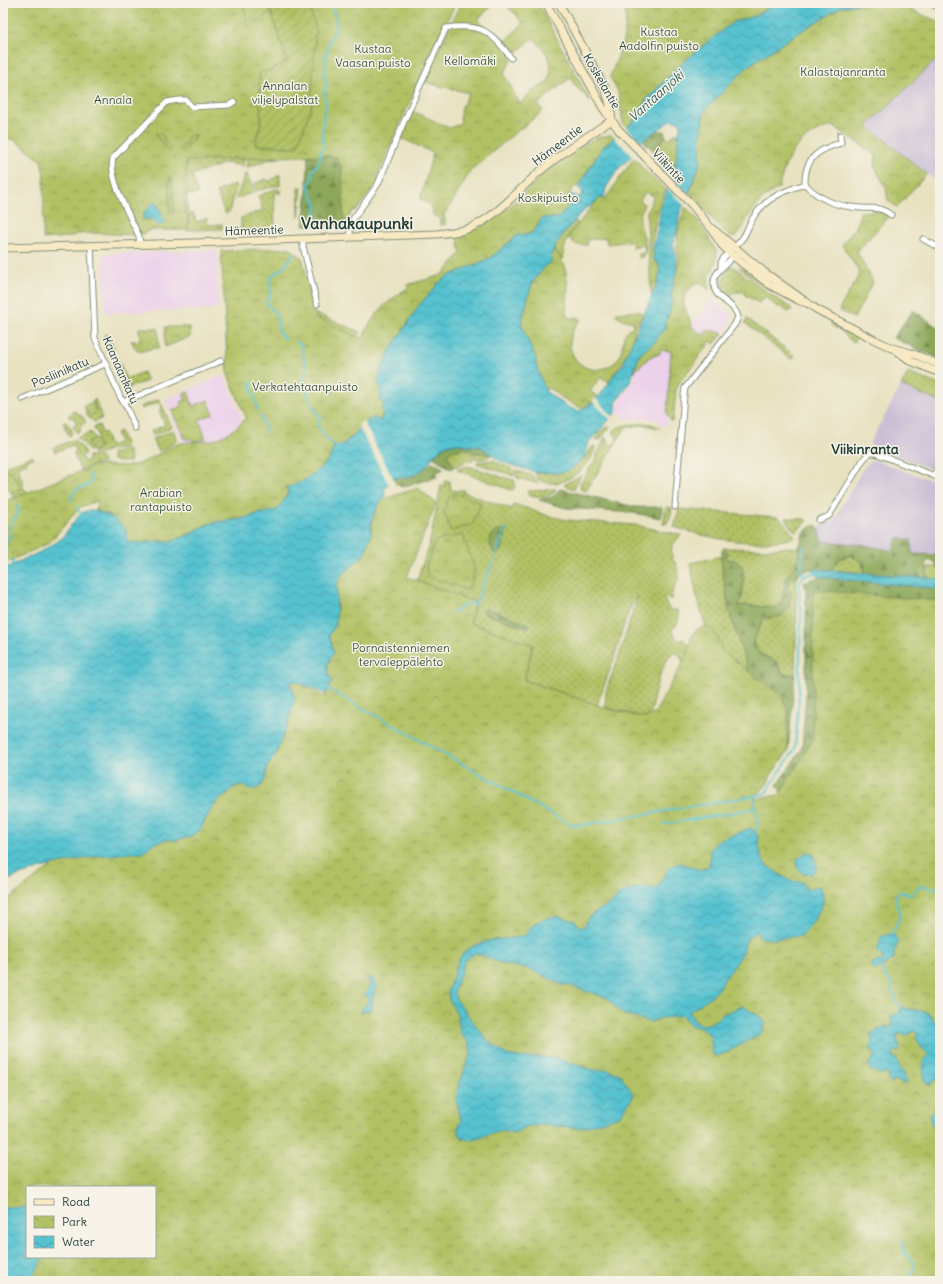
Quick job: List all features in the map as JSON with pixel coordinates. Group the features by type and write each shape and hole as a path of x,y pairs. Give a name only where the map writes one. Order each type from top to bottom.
{"highway":[{"path":"935,3 940,5"}],"main road":[{"name":"Koskelantie","path":"546,3 603,108 612,120"},
{"name":"Koskelantie","path":"559,3 605,88 610,105 612,120"},
{"name":"Viikintie","path":"612,120 692,206 711,228 722,245 731,254 770,285 800,301 808,303"},
{"name":"Hämeentie","path":"3,248 303,239 444,233 463,230 491,215 544,167 612,120"},
{"name":"Viikintie","path":"711,228 764,272 808,303 847,327 892,348 911,361 940,373"},
{"name":"Viikintie","path":"892,348 914,354 940,365"}],"street":[{"path":"350,236 350,227 357,212 378,184 405,119 446,28 478,28 488,33 496,40 511,58"},
{"path":"140,244 139,236 115,181 112,164 113,158 167,102 186,100 192,107 229,105 234,102"},
{"path":"840,135 841,143 825,148 814,156 806,170 805,184 817,196 840,206 883,209 891,215"},
{"path":"675,507 685,388 716,346 735,324 738,317 736,309 718,296 714,287 715,279 721,268 720,262 731,254 745,235 756,214 766,202 775,195 805,184"},
{"path":"923,238 940,248"},
{"path":"303,239 303,246 317,304"},
{"name":"Kaanaankatu","path":"91,246 95,338 105,364 127,408 135,428"},
{"path":"123,402 221,361"},
{"name":"Posliinikatu","path":"22,399 105,364"},
{"path":"819,520 829,516 863,460 869,453 875,453 940,478"},
{"path":"934,476 940,461"}],"shaded area":[{"path":"940,56 940,184 867,126"},
{"path":"217,250 219,309 105,313 103,254"},
{"path":"711,299 731,314 731,323 723,333 706,330 702,335 691,326"},
{"path":"660,350 671,351 667,426 661,424 658,420 642,418 626,419 623,417 625,413 618,414 616,412 618,410 617,406 631,382 634,381 634,372 647,358"},
{"path":"224,375 243,421 228,433 211,441 183,443 165,399"},
{"path":"901,386 940,402 940,450 932,468 928,468 869,444"},
{"path":"873,460 940,483 940,555 912,554 897,538 893,551 864,545 823,541 818,527 834,521 862,470 869,462"}],"green space":[{"name":"Annala","path":"3,3 456,3 433,48 377,177 378,181 356,211 353,210 344,226 342,167 336,158 326,155 186,161 188,230 150,230 143,234 133,235 94,233 77,234 70,237 43,239 44,175 41,160 13,139 3,139"},
{"name":"Annalan viljelypalstat","path":"243,3 308,3 316,29 311,108 297,147 255,145 261,122 259,72 270,71 287,61 271,12 248,27"},
{"path":"445,3 342,167 344,226 303,225 307,191 308,156 326,155"},
{"name":"Kellomäki","path":"462,3 495,3 478,19 501,44 523,24 516,14 503,3 538,3 590,101 575,86 571,77 538,104 543,111 471,170 444,214 446,224 440,225 440,219 433,215 430,205 420,199 433,153 401,138 412,111 450,128 461,123 461,111 469,93 424,82 454,16","holes":["533,38 549,58 551,68 550,74 548,82 531,92 520,104 504,74 513,56"]},
{"name":"Kustaa Aadolfin puisto","path":"623,3 778,3 754,16 733,22 646,100 637,117 627,127 623,123 618,92 610,77 625,32 626,22"},
{"name":"Kalastajanranta","path":"866,3 893,3 940,22 940,56 867,126 927,174 897,207 888,201 886,187 875,168 876,155 833,126 821,129 811,134 796,148 785,166 779,188 767,195 757,205 737,235 734,237 729,236 689,194 701,161 699,149 700,132 703,116 707,107 748,66 793,36 841,7"},
{"path":"657,131 665,131 665,136 658,148 646,145 644,139 652,132 654,133"},
{"path":"155,133 163,135 165,142 172,149 169,152"},
{"path":"196,134 183,152 179,149 186,142 188,136"},
{"path":"674,134 678,134 678,152 675,169 672,162 664,156 664,164 649,146 658,148 665,136 669,139"},
{"name":"Verkatehtaanpuisto","path":"611,135 614,138 602,148 578,187 575,186 568,196 568,207 558,218 542,218 531,233 518,235 490,258 449,276 438,283 420,304 389,352 377,381 381,387 381,401 384,406 381,420 379,421 375,417 360,427 355,434 340,446 334,445 331,455 311,476 291,487 286,487 288,489 287,495 282,505 277,510 274,512 257,514 241,519 212,523 175,540 128,543 109,515 96,511 97,501 80,507 49,543 3,564 3,504 8,500 94,466 134,465 178,444 213,440 240,425 246,417 228,375 221,251 290,248 302,258 312,296 311,306 317,318 362,339 380,309 408,288 407,285 442,275 461,253 458,240 459,235 486,224 510,206 553,164 555,165 578,147 596,138"},
{"path":"247,155 280,158 270,159 246,168"},
{"path":"664,156 672,162 675,169 670,169 664,164"},
{"path":"244,158 243,166 226,163 192,175 198,194 187,195 186,160"},
{"path":"634,158 648,174 666,189 659,206 651,247 653,248 654,261 657,261 659,265 659,273 658,282 653,294 651,295 647,212 654,196 645,192 640,201 644,204 640,221 646,251 640,258 637,255 644,253 644,246 638,245 637,247 633,248 632,241 607,244 606,238 587,240 587,245 577,245 570,239 570,234 599,198 605,199"},
{"path":"246,172 254,192 236,199"},
{"path":"277,175 280,175 280,186 274,186 256,191 253,184 266,179 269,181 277,177"},
{"path":"169,178 172,178 174,213 170,213"},
{"path":"183,178 186,178 188,212 185,213"},
{"path":"235,184 237,186 229,212 227,214 225,213 216,192"},
{"path":"298,187 302,187 299,217"},
{"path":"275,189 280,190 281,193 274,193 275,228 264,230 228,231 228,229 241,229 241,218 263,210 258,196"},
{"path":"685,207 697,218 717,252 715,264 708,280 709,290 700,282 693,286 684,297 685,307 692,324 691,326 702,335 706,330 723,333 714,344 711,341 679,383 676,391 673,421 671,421 667,414 671,351 660,350 660,354 650,357 634,372 640,353 656,341 672,304 671,298 679,262 677,248 678,230"},
{"path":"860,212 883,212 889,216 857,252 873,282 854,318 839,310 860,273 842,245 858,223"},
{"path":"193,213 197,222 207,218 207,225 222,224 222,229 188,230 188,215"},
{"path":"575,221 578,223 567,240 562,260 550,260 559,238"},
{"path":"555,250 562,260 562,264 565,265 568,289 566,315 572,318 578,317 581,320 574,328 570,347 578,362 586,367 595,369 605,368 613,364 618,359 621,352 627,330 632,328 634,322 620,318 616,315 617,313 638,311 643,314 635,329 633,340 625,358 609,382 601,377 590,391 597,396 597,399 582,408 572,404 548,388 545,390 536,365 536,359 521,324 532,283 547,264 551,263 551,255"},
{"path":"733,266 792,309 788,312 780,306 778,307 765,297 759,303 745,295 745,292 734,292 730,296 723,290 722,282 730,267"},
{"path":"740,266 758,279 796,302 795,304 756,281 740,268"},
{"path":"913,310 940,329 940,359 893,338"},
{"path":"314,313 361,332 354,348 317,318"},
{"path":"747,319 795,356 792,360 745,323"},
{"path":"832,323 857,337 853,343 842,332 831,325"},
{"path":"165,327 190,327 190,337 165,347"},
{"path":"139,328 158,328 159,348 137,351 131,341 140,341"},
{"path":"107,334 114,349 110,351 104,335"},
{"path":"120,364 126,379 143,372 147,381 125,389 116,366"},
{"path":"908,373 940,385 940,402 901,386"},
{"path":"188,392 193,406 208,400 213,414 199,420 206,439 193,441 192,439 185,439 172,411 181,406 180,402 186,400 183,394"},
{"path":"95,399 102,418 94,422 87,416 85,411 86,409 88,414 92,415 96,411 93,401"},
{"path":"159,399 172,427 153,435 151,431 165,425 159,410 162,409 160,402 141,409 140,407"},
{"path":"93,402 96,413 92,415 88,414 84,406"},
{"path":"74,411 83,417 86,422 80,427 81,431 77,433 73,425 77,424 73,417 68,417"},
{"path":"66,422 72,429 71,435 69,436 63,423"},
{"path":"644,423 652,424 660,428 644,425 626,427 616,443 617,438 613,432 619,427"},
{"path":"99,425 110,446 120,442 116,433 120,431 126,446 116,450 111,449 100,454 92,453 100,447 97,441 98,434 94,429 94,427"},
{"path":"607,427 610,427 600,440 596,440 598,434"},
{"path":"173,430 178,441 159,451 152,439"},
{"path":"91,432 95,439 88,442 92,450 89,451 77,438"},
{"path":"605,437 611,445 616,443 586,491 581,490 580,484 595,460"},
{"path":"96,438 100,447 92,451 88,442"},
{"path":"73,440 83,449 85,454 81,456 83,460 86,462 88,461 88,456 96,456 102,458 103,463 80,470 73,453 76,452 73,445 55,452 53,448"},
{"path":"453,444 479,447 488,451 491,455 473,452 464,448 450,451 447,456 454,467 451,469 433,457 445,446"},
{"path":"593,446 595,446 591,458 575,475 562,482 547,483 538,480 535,472 559,473 584,458"},
{"path":"464,448 473,452 473,461 465,462 454,467 447,456 450,451"},
{"path":"127,449 131,459 130,462 119,462 113,460 111,453 113,452 114,454"},
{"path":"475,452 490,455 485,458 477,459 475,458"},
{"path":"32,456 33,458 26,461 27,463 17,467 24,485 21,487 10,470 3,473 3,467"},
{"path":"493,460 512,469 514,476 476,463"},
{"path":"433,462 444,469 436,473 437,477 402,487 396,484 393,478 410,476"},
{"path":"468,466 503,478 514,480 514,489 511,490 457,470"},
{"path":"10,470 14,478 17,477 20,486 23,488 11,492 3,484 3,473"},
{"path":"515,470 533,476 539,484 517,478"},
{"path":"581,475 574,489 564,485"},
{"path":"445,481 450,481 451,489 454,491 464,490 463,492 512,509 514,504 549,516 567,520 635,525 681,535 672,546 671,552 673,560 676,563 679,578 671,595 672,599 663,598 670,610 678,610 678,622 671,631 679,641 683,639 689,645 692,654 685,666 679,654 674,652 667,660 658,682 652,708 646,718 605,707 606,691 619,656 638,595 626,618 613,661 597,705 524,680 533,645 470,623 475,602 417,581 429,546 441,485 444,486","holes":["484,610 492,610 530,625 529,627 524,627 484,613"]},
{"path":"23,488 28,492 14,498 11,492"},
{"name":"Pornaistenniemen tervaleppälehto","path":"418,488 436,503 407,577 475,602 470,623 533,645 524,680 612,710 646,718 656,711 688,653 691,638 695,631 705,626 713,630 723,651 781,696 788,711 788,751 771,775 767,784 754,799 779,795 813,740 813,590 940,601 940,1281 3,1281 3,903 82,843 235,646 325,697 328,677 319,663 322,596 371,531 377,501"},
{"path":"556,489 547,496 528,495 528,491"},
{"path":"560,489 635,507 662,507 661,518 633,513 566,508 539,500 552,497"},
{"path":"457,494 481,503 473,524 451,531 444,511 449,497"},
{"path":"666,507 672,508 670,518 666,524 663,524"},
{"path":"679,509 778,517 795,536 789,539 764,542 725,540 674,527"},
{"path":"786,518 805,519 807,521 796,532 790,526"},
{"path":"816,525 823,541 864,545 893,551 897,538 911,540 912,554 940,555 940,572 934,561 926,561 928,579 865,573 862,562 850,555 839,559 831,570 812,569 799,572 789,582 788,588 791,592 789,608 782,616 763,619 753,642 760,654 777,662 782,673 795,675 788,751 781,756 768,729 729,611 721,560 722,551 728,553 726,557 728,559 736,561 742,566 744,576 742,598 738,606 745,605 775,608 781,604 787,576 796,565 803,533 810,527"},
{"path":"507,529 501,549 498,553 493,552 490,544 491,536 497,531"},
{"path":"463,535 475,571 468,590 428,576 426,568 435,541"},
{"path":"800,546 796,565 787,576 781,604 775,608 745,605 737,606 742,598 744,576 736,561 726,557 727,553 722,551 723,548 770,549 789,547 795,548"},
{"path":"851,555 862,562 865,573 831,570 839,559"},
{"path":"722,556 721,560 729,611 768,729 781,756 788,751 762,790 690,802 710,641 696,593 690,563"},
{"path":"927,567 937,567 940,572 940,579 928,579"},
{"path":"799,572 796,580 797,603 795,675 782,673 777,662 760,654 753,642 763,619 782,616 789,582"},
{"path":"819,577 940,589 940,607 839,680 791,811 777,785 802,749 806,695 806,589 804,582"},
{"path":"484,609 492,610 530,625 529,627 524,627 484,613"}],"water":[{"name":"Vantaanjoki","path":"778,3 866,3 841,7 793,36 748,66 704,111 700,143 701,161 680,212 676,236 673,243 677,260 676,273 671,297 672,304 664,329 656,341 640,354 630,382 616,403 616,412 589,442 584,458 570,470 559,473 535,472 499,460 479,446 453,444 445,446 434,455 426,467 416,474 406,478 393,478 385,488 384,499 379,504 372,518 371,535 364,555 340,577 337,584 336,624 329,635 334,652 328,666 328,672 332,681 326,694 295,681 290,683 295,698 288,723 276,754 268,766 265,780 261,786 252,790 243,786 232,788 228,794 218,801 210,811 200,830 190,837 177,840 165,840 155,843 142,852 97,856 45,867 14,877 3,886 3,567 9,567 59,541 77,518 86,511 92,510 106,514 113,518 124,528 127,533 127,542 146,543 156,541 171,542 194,532 205,525 216,522 242,519 257,514 274,511 279,508 288,493 288,489 285,487 297,484 311,476 328,460 334,445 340,446 350,439 364,423 375,417 379,421 381,420 383,413 381,408 384,406 381,401 381,387 377,381 389,352 420,304 438,283 449,276 490,258 518,235 531,233 542,218 558,218 568,207 569,194 580,197 583,192 578,187 602,148 630,125 637,117 646,100 678,67 733,22 754,16","holes":["671,120 680,122 681,126 678,134 675,169 661,207 653,248 654,261 657,261 660,270 657,284 624,363 596,400 579,411 574,410 546,392 536,365 536,359 521,324 532,283 547,264 551,263 551,256 558,241 586,208 591,206 599,198 604,198 606,188 619,168 630,158 631,154 645,138 648,138 652,133"]},
{"path":"156,201 164,223 159,226 152,219 143,219 143,214"},
{"path":"812,569 940,579 940,589 819,577"},
{"path":"751,828 758,836 761,857 766,865 790,881 802,882 807,890 820,886 823,893 823,903 813,922 802,936 773,939 760,938 756,931 747,939 741,956 714,994 689,1012 694,1020 703,1025 742,1006 759,1016 766,1024 760,1034 728,1052 717,1056 712,1054 709,1034 701,1028 691,1026 681,1015 661,1018 650,1022 622,1014 607,998 568,985 562,985 530,969 503,964 476,953 465,960 454,992 456,1000 487,1040 507,1055 522,1058 555,1058 593,1070 607,1070 620,1074 634,1095 620,1116 581,1128 542,1125 529,1126 514,1133 502,1130 470,1140 462,1138 459,1135 458,1128 461,1120 456,1099 460,1082 471,1052 468,1042 460,1033 458,1016 449,1000 448,991 459,959 464,952 475,945 492,940 514,938 525,935 535,923 548,918 558,916 575,921 580,927 584,927 589,916 613,902 619,895 629,890 640,888 657,888 668,870 676,864 687,865 702,870 709,866 710,850 718,840"},
{"path":"807,852 813,854 817,868 811,875 809,872 804,875 796,866 798,858"},
{"path":"888,934 894,935 899,942 894,949 894,959 873,970 871,966 873,963 879,961 881,962 883,959 877,952 881,937"},
{"path":"369,976 375,981 376,988 372,998 373,1003 371,1010 361,1013 363,1007 368,1002 368,997 365,995 370,984 368,980"},
{"path":"902,1008 927,1012 940,1028 940,1081 934,1079 930,1086 924,1080 923,1061 929,1055 920,1046 916,1037 918,1034 914,1031 904,1036 902,1033 896,1036 900,1047 899,1052 894,1051 893,1055 899,1064 900,1070 905,1073 904,1078 908,1082 903,1084 896,1080 891,1083 887,1080 889,1078 886,1073 882,1075 875,1071 871,1072 868,1064 875,1056 873,1050 870,1050 872,1041 870,1034 877,1031 877,1029 881,1030 886,1025 888,1029 893,1023 890,1019 892,1016 901,1012"},
{"path":"940,1107 940,1131 932,1124 930,1113 934,1110 938,1112"},
{"path":"3,1115 8,1122 9,1128 3,1136"},
{"path":"3,1207 23,1207 26,1209 26,1258 43,1258 37,1270 28,1277 12,1280 3,1277"}],"pier":[{"path":"626,127 642,144 633,156 614,138"},
{"path":"671,177 690,196 685,206 667,188"},
{"path":"595,398 614,418 612,421 592,401"},
{"path":"363,421 394,480 389,485 358,425"}],"waterway":[{"path":"313,224 317,206 308,186 312,179 312,171 319,163 320,152 324,147 322,136 324,111 326,107 324,96 327,80 324,76 326,66 325,58 329,43 337,26 332,3"},
{"path":"285,339 279,332 276,315 266,302 271,293 269,281 272,276 284,267 294,253"},
{"path":"296,341 301,345 307,371 303,379 306,391 316,412 321,417 317,425 328,441 334,445"},
{"path":"250,381 258,410"},
{"path":"260,415 267,433"},
{"path":"72,501 71,496 77,490 89,485 91,481 91,474"},
{"path":"3,548 10,537 10,526 19,512 16,504"},
{"path":"77,507 81,514"},
{"path":"453,613 463,606 475,604 506,528"},
{"path":"802,555 803,547"},
{"path":"3,548 8,552"},
{"path":"11,559 13,564"},
{"path":"802,559 801,572 803,575"},
{"path":"328,689 568,823 576,826 765,794 795,749 799,693 801,613 799,584 803,575 817,573"},
{"path":"754,797 758,822 755,832"},
{"path":"664,824 755,808"},
{"path":"892,934 900,918 900,910 895,901 900,892 911,894 921,886 940,889"},
{"path":"882,968 887,979 892,983 891,992 896,996 896,1002 901,1006 899,1013"},
{"path":"902,1241 905,1254 913,1261 915,1267 906,1281"}],"district":[{"name":"Vanhakaupunki","path":"357,223"},
{"name":"Viikinranta","path":"865,449"}],"park label":[{"name":"Kustaa Vaasan puisto","path":"373,55"},
{"name":"Koskipuisto","path":"548,197"},
{"name":"Arabian rantapuisto","path":"161,499"}]}
